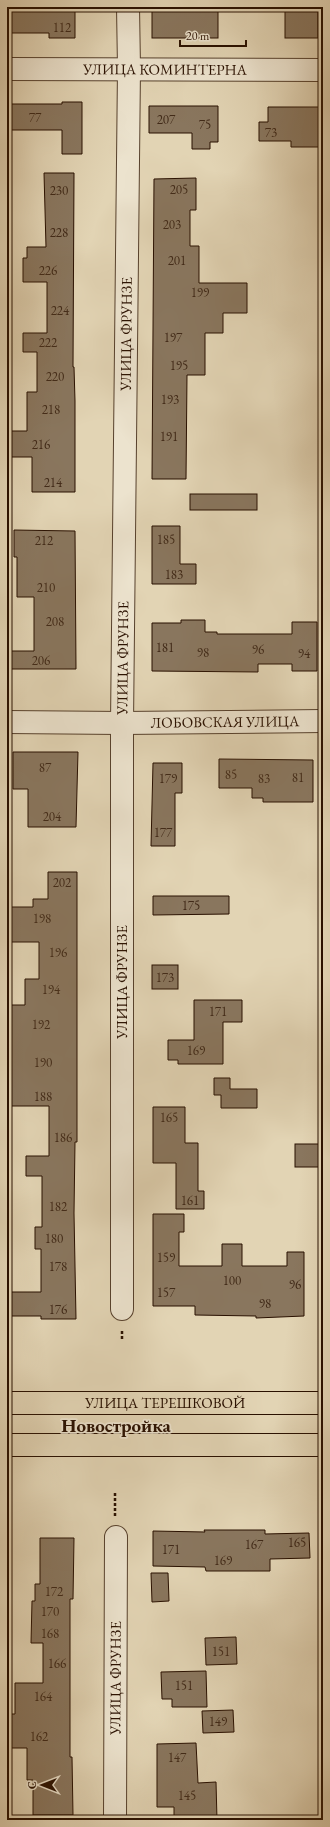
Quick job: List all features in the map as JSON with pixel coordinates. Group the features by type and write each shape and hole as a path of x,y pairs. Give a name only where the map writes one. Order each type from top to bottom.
{"main road":[{"name":"УЛИЦА ТЕРЕШКОВОЙ","path":"7,1403 323,1403"},
{"path":"7,1445 323,1445"}],"street":[{"name":"УЛИЦА ФРУНЗЕ","path":"122,1309 122,723 129,68 128,7"},
{"name":"УЛИЦА КОМИНТЕРНА","path":"7,69 129,68 323,70"},
{"name":"ЛОБОВСКАЯ УЛИЦА","path":"7,722 122,723 323,721"},
{"name":"УЛИЦА ФРУНЗЕ","path":"114,1820 116,1537"}],"building":[{"path":"9,7 75,7 75,38 49,38 49,33 9,33"},
{"path":"152,7 218,7 218,38 152,38"},
{"path":"285,7 318,7 318,38 285,38"},
{"path":"62,102 82,102 82,154 62,154 62,130 10,130 10,104 62,104"},
{"path":"149,106 218,106 218,142 210,142 210,149 192,149 192,133 149,133"},
{"path":"268,107 323,107 323,147 291,147 291,141 259,141 259,122 268,122"},
{"path":"44,173 74,173 73,367 75,401 75,492 32,492 32,457 7,457 7,431 27,431 27,392 37,392 37,352 23,352 23,333 47,333 47,282 23,282 23,258 27,258 27,247 46,247"},
{"path":"196,178 196,210 190,210 190,246 199,246 199,283 247,283 247,313 223,313 223,333 205,333 205,375 187,375 186,479 152,479 154,179"},
{"path":"190,494 257,494 257,510 190,510"},
{"path":"152,526 180,526 180,564 196,564 196,584 152,584"},
{"path":"14,530 75,531 76,669 7,669 7,651 34,651 34,597 17,597 17,557 14,557"},
{"path":"181,620 205,620 205,632 217,632 217,634 292,634 292,622 317,622 317,671 292,671 292,664 258,664 258,672 152,671 152,623 181,623"},
{"path":"13,752 78,752 76,827 28,827 28,789 13,789"},
{"path":"219,759 313,760 313,802 263,802 263,798 252,798 252,788 219,788"},
{"path":"153,763 182,763 182,793 175,793 175,846 151,846"},
{"path":"48,872 77,872 77,1142 75,1142 74,1213 76,1319 41,1319 41,1316 7,1316 7,1292 41,1292 41,1249 35,1249 35,1227 42,1227 42,1176 26,1176 26,1156 49,1156 49,1106 10,1106 10,1036 7,1036 7,1005 25,1005 25,979 39,979 39,942 7,942 7,907 33,907 33,899 48,899"},
{"path":"153,896 229,896 229,914 153,915"},
{"path":"152,965 178,965 178,989 152,989"},
{"path":"194,1000 242,1000 242,1022 223,1022 223,1064 178,1064 178,1060 168,1060 168,1040 194,1040"},
{"path":"214,1078 230,1078 230,1089 257,1089 257,1108 221,1108 221,1095 214,1095"},
{"path":"153,1107 185,1107 185,1143 198,1143 198,1191 204,1191 204,1209 176,1209 176,1163 153,1163"},
{"path":"295,1144 323,1144 323,1167 295,1167"},
{"path":"153,1214 184,1214 184,1232 179,1232 179,1266 222,1266 222,1244 242,1244 242,1266 287,1266 287,1252 304,1252 304,1316 256,1318 256,1316 195,1315 195,1306 153,1306"},
{"path":"204,1530 265,1530 265,1534 309,1533 310,1558 270,1559 270,1571 206,1571 205,1567 153,1566 153,1531 205,1532"},
{"path":"40,1538 74,1538 73,1599 70,1599 70,1757 72,1757 73,1815 33,1815 33,1780 27,1780 27,1748 7,1748 7,1714 15,1714 15,1683 43,1683 43,1643 31,1643 32,1601 35,1601 35,1584 40,1584"},
{"path":"151,1573 168,1573 169,1601 152,1602"},
{"path":"236,1637 237,1664 206,1665 205,1638"},
{"path":"206,1671 207,1707 172,1707 172,1699 162,1699 161,1672"},
{"path":"233,1710 234,1732 203,1733 202,1711"},
{"path":"196,1743 198,1783 216,1782 217,1820 174,1820 174,1807 157,1807 157,1744"}],"district":[{"name":"Новостройка","path":"116,1425"}]}
